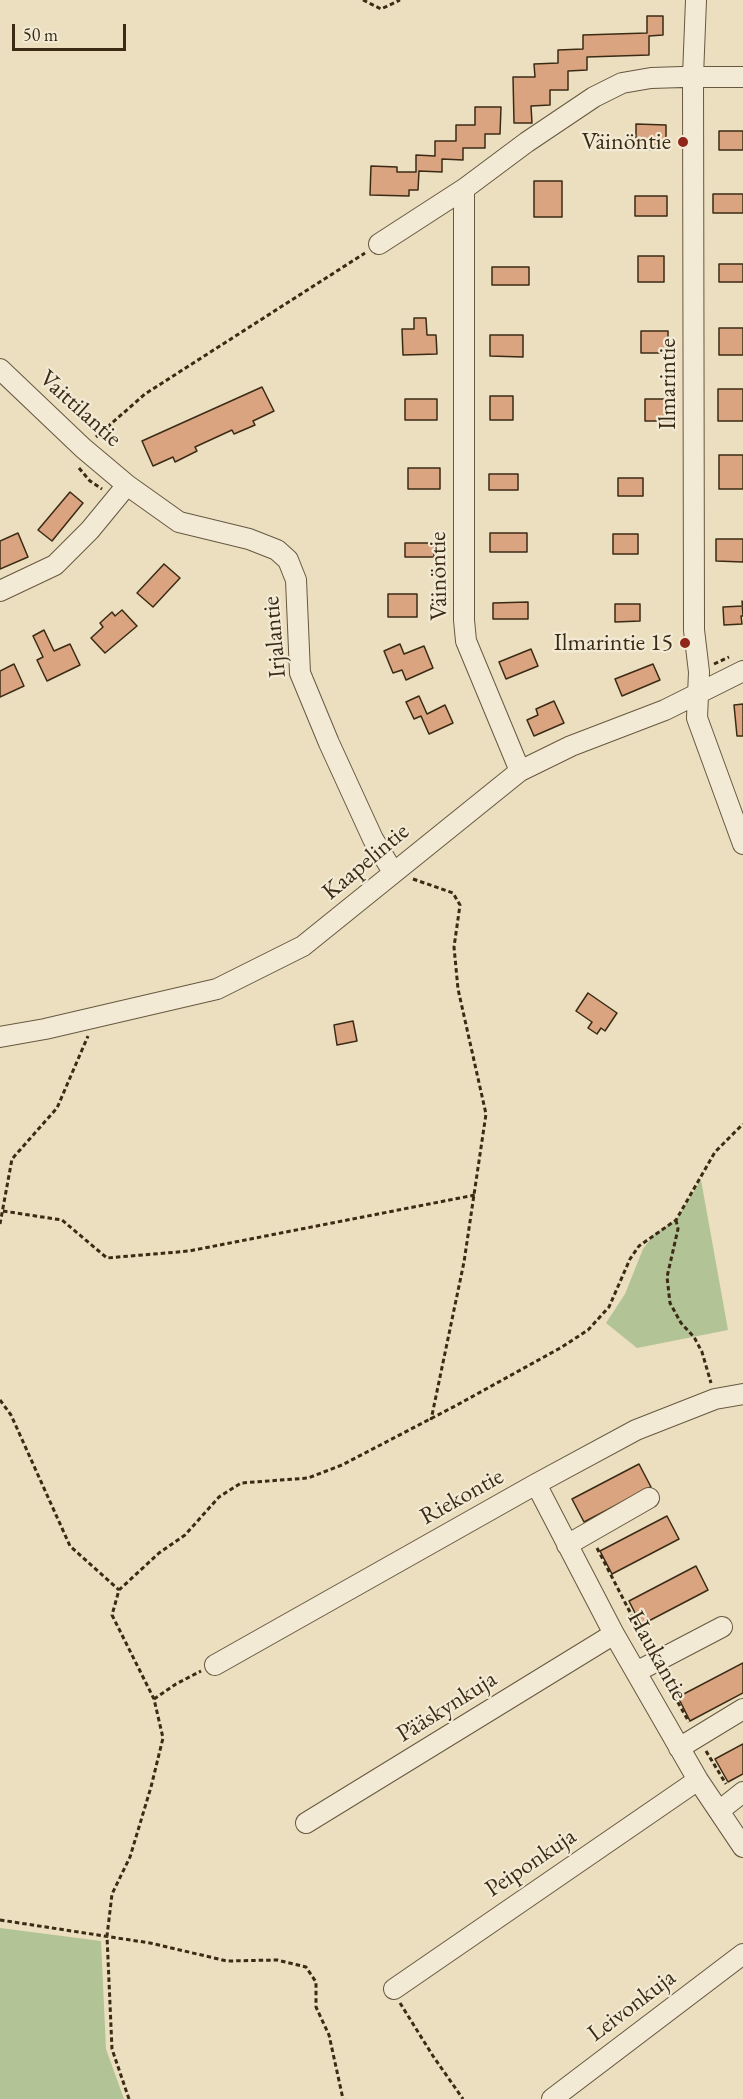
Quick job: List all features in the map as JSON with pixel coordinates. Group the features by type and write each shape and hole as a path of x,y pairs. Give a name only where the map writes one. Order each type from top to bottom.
{"street":[{"name":"Ilmarintie","path":"696,0 693,76 693,630 699,672 697,718 743,844"},
{"path":"379,244 464,189 594,97 622,83 651,78 743,77"},
{"name":"Väinöntie","path":"464,189 464,620 466,641 520,771"},
{"name":"Vaittilantie","path":"0,369 83,448 122,491"},
{"path":"0,591 55,566 122,491"},
{"name":"Irjalantie","path":"122,491 179,522 249,539 277,550 288,560 296,580 300,673 373,839 393,872"},
{"name":"Kaapelintie","path":"0,1037 96,1018 217,989 303,946 520,771 571,746 665,710 743,671"},
{"name":"Riekontie","path":"215,1665 636,1430 715,1399 743,1394"},
{"name":"Haukantie","path":"536,1484 614,1634 679,1748 743,1847"},
{"path":"567,1545 649,1498"},
{"path":"636,1672 722,1627"},
{"name":"Pääskynkuja","path":"306,1823 614,1634"},
{"path":"679,1748 743,1709"},
{"name":"Peiponkuja","path":"394,1989 698,1780"},
{"path":"719,1811 743,1792"},
{"name":"Leivonkuja","path":"552,2099 743,1954"}],"path":[{"path":"363,0 381,9 400,0"},
{"path":"122,491 90,481 79,469 76,457 83,448 145,394 379,244"},
{"path":"393,872 453,893 460,905 454,947 458,989 486,1114 464,1262 431,1420"},
{"path":"0,1224 12,1159 57,1108 96,1018"},
{"path":"129,2099 112,2049 106,1936 112,1894 130,1857 163,1738 154,1699 112,1615 119,1590 159,1552 185,1535 219,1497 241,1483 308,1478 342,1465 431,1420 562,1347 588,1330 609,1307 630,1259 639,1246 676,1220 715,1152 743,1124"},
{"path":"3,1211 62,1220 107,1258 189,1251 474,1195"},
{"path":"676,1220 678,1229 667,1277 670,1303 702,1352 715,1399"},
{"path":"0,1400 11,1415 70,1546 119,1590"},
{"path":"154,1699 176,1684 215,1665"},
{"path":"0,1920 150,1943 227,1961 277,1960 306,1967 316,1982 316,2007 329,2036 343,2099"},
{"path":"394,1989 402,2009 463,2099"}],"green space":[{"path":"701,1180 728,1330 637,1348 606,1323 625,1294 643,1249 654,1234 676,1220"},
{"path":"0,1928 101,1941 106,2049 124,2099 0,2099"}],"building":[{"path":"647,16 663,16 663,35 649,36 649,55 587,57 587,70 568,71 568,90 550,90 550,105 531,106 532,123 514,123 513,77 535,77 534,64 558,63 558,50 583,49 583,35 647,33"},
{"path":"475,107 501,107 500,134 485,134 485,148 463,148 463,160 442,159 442,172 419,171 418,190 409,190 409,196 370,195 371,166 397,167 397,172 416,172 416,155 435,156 435,141 456,141 456,125 475,125"},
{"path":"636,124 666,125 666,149 636,150"},
{"path":"719,131 743,131 743,150 719,150"},
{"path":"534,181 562,181 562,217 534,217"},
{"path":"713,194 743,194 743,213 713,213"},
{"path":"635,196 667,196 667,216 635,216"},
{"path":"638,256 664,256 664,282 638,282"},
{"path":"719,264 743,264 743,282 719,282"},
{"path":"492,267 529,267 529,285 492,285"},
{"path":"414,318 426,318 427,335 436,335 437,354 403,355 402,329 414,329"},
{"path":"719,328 743,328 743,355 719,355"},
{"path":"641,331 668,331 668,353 641,353"},
{"path":"490,335 523,335 523,357 490,356"},
{"path":"262,387 274,411 253,421 255,425 234,434 232,430 195,447 197,451 175,462 173,457 153,466 142,441"},
{"path":"718,389 743,389 743,421 718,421"},
{"path":"490,396 513,396 513,420 490,420"},
{"path":"405,399 437,399 437,420 405,420"},
{"path":"645,399 673,399 673,421 645,421"},
{"path":"719,455 743,455 743,489 719,489"},
{"path":"408,468 440,468 440,489 408,489"},
{"path":"489,474 518,474 518,490 489,490"},
{"path":"618,478 643,478 643,496 618,496"},
{"path":"70,492 83,503 52,541 38,530"},
{"path":"18,533 28,557 0,569 0,541"},
{"path":"490,533 527,533 527,552 490,552"},
{"path":"613,534 638,534 638,554 613,554"},
{"path":"716,539 743,539 743,562 716,561"},
{"path":"405,543 434,543 434,557 405,557"},
{"path":"164,564 180,578 153,607 137,593"},
{"path":"388,594 417,594 417,617 388,617"},
{"path":"528,602 528,619 493,619 493,603"},
{"path":"615,604 640,604 640,621 615,622"},
{"path":"742,606 742,624 724,625 723,607"},
{"path":"122,610 137,626 105,653 91,638 103,627 100,623 112,612 115,616"},
{"path":"44,630 54,651 70,644 80,665 47,681 37,660 43,657 33,636"},
{"path":"400,644 404,654 424,646 433,668 406,680 402,670 393,673 384,651"},
{"path":"531,649 538,666 506,679 499,662"},
{"path":"14,664 24,686 0,697 0,671"},
{"path":"653,664 660,680 622,696 615,679"},
{"path":"419,696 427,714 445,705 453,723 429,734 421,716 414,719 406,702"},
{"path":"554,701 564,723 534,736 527,720 538,715 536,709"},
{"path":"743,704 743,736 737,736 734,705"},
{"path":"588,993 617,1013 605,1031 601,1028 597,1034 588,1028 592,1022 576,1011"},
{"path":"353,1021 357,1041 337,1045 334,1025"},
{"path":"639,1464 651,1487 584,1522 572,1499"},
{"path":"667,1516 679,1539 612,1574 600,1551"},
{"path":"696,1566 708,1590 641,1625 629,1601"},
{"path":"743,1663 743,1693 690,1721 678,1697"},
{"path":"743,1744 743,1774 728,1782 715,1759"}],"place":[{"name":"Väinöntie","path":"683,142"},
{"name":"Ilmarintie 15","path":"685,643"}]}
